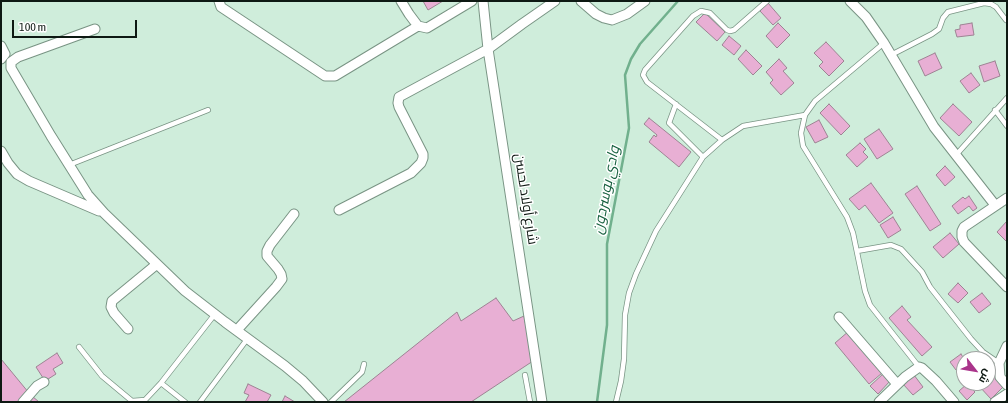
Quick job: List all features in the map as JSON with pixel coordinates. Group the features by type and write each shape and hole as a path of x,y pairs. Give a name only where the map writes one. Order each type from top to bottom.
{"street":[{"path":"219,1 221,7 325,76 335,76 418,26"},
{"path":"401,1 418,26 427,28 472,1"},
{"name":"شارع أولاد لحسن","path":"483,1 488,50 542,402"},
{"path":"339,210 406,176 421,163 423,154 399,108 399,97 488,50 555,1"},
{"path":"581,1 596,14 612,20 627,14 645,1"},
{"path":"850,1 866,17 884,43 934,127 996,205"},
{"path":"95,29 13,59 10,65 69,165 88,195 104,213 185,291 297,376 323,402"},
{"path":"1,46 5,54 1,59"},
{"path":"1,151 17,174 29,181 104,213"},
{"path":"1007,198 964,227 962,231 964,242 1007,287"},
{"path":"237,330 282,279 278,269 267,256 267,251 294,214"},
{"path":"128,329 114,313 111,307 112,301 157,264"},
{"path":"839,317 897,384"},
{"path":"1007,346 999,363 1000,377 1007,385"},
{"path":"879,402 913,370 919,367 936,381 954,402"},
{"path":"23,402 37,386 44,382"},
{"path":"995,402 1007,394"}],"lane":[{"path":"722,140 647,82 644,75 645,70 694,16 701,11 710,13 726,30 730,31 734,30 767,1"},
{"path":"891,55 939,29 943,18 948,12 984,3 991,4 996,7 1006,20"},
{"path":"884,43 815,101 805,115 801,133 802,146 847,217 854,233 865,291 870,305 919,367"},
{"path":"956,155 1007,98"},
{"path":"676,104 669,123 704,157"},
{"path":"69,165 208,110"},
{"path":"995,110 1007,126"},
{"path":"616,402 624,359 625,315 629,293 642,260 656,231 704,157 722,140 743,126 805,115"},
{"path":"858,251 891,245 901,249 922,272 930,287 971,339 983,352 999,363"},
{"path":"79,347 102,376 132,401 138,402 145,400 161,383 215,314"},
{"path":"200,402 248,338"},
{"path":"331,402 362,372 364,364"},
{"path":"525,375 530,402"},
{"path":"161,383 184,402"}],"building":[{"path":"423,1 443,1 428,10"},
{"path":"768,3 781,18 773,25 760,11"},
{"path":"705,13 725,32 717,41 696,22"},
{"path":"778,23 790,35 777,48 766,36"},
{"path":"972,23 974,35 957,37 955,30 960,29 960,25"},
{"path":"729,36 741,46 734,55 722,45"},
{"path":"826,42 844,61 829,76 819,66 823,62 814,53"},
{"path":"746,50 762,66 753,75 738,59"},
{"path":"935,53 942,68 925,76 918,61"},
{"path":"779,59 787,68 783,71 794,83 781,95 770,83 773,80 766,72"},
{"path":"995,61 1000,76 984,82 979,66"},
{"path":"971,73 980,85 969,93 960,81"},
{"path":"829,104 850,126 841,135 820,113"},
{"path":"953,104 972,122 959,136 940,118"},
{"path":"649,118 691,152 679,167 649,142 654,135 656,137 657,135 644,124"},
{"path":"819,120 828,137 815,143 806,127"},
{"path":"879,129 893,149 877,159 864,139"},
{"path":"860,143 866,149 863,152 868,157 857,167 846,155"},
{"path":"945,166 955,177 945,186 936,175"},
{"path":"871,183 893,213 879,223 865,205 859,210 849,199"},
{"path":"917,186 941,224 930,231 905,194"},
{"path":"969,196 977,208 973,211 969,206 958,214 952,206 963,197 965,199"},
{"path":"893,217 901,230 888,238 880,225"},
{"path":"1007,221 1007,242 997,232"},
{"path":"950,233 959,244 943,258 933,247"},
{"path":"958,283 968,293 958,303 948,294"},
{"path":"982,293 991,304 979,313 970,302"},
{"path":"496,298 513,321 524,316 533,361 471,402 344,402 457,312 461,321"},
{"path":"902,306 911,317 907,320 932,347 922,356 889,318"},
{"path":"849,331 882,373 869,384 835,343"},
{"path":"57,353 63,363 53,369 56,374 45,381 36,367"},
{"path":"956,358 956,370 950,362"},
{"path":"1,359 29,393 22,402 1,402"},
{"path":"883,374 890,381 878,394 870,386"},
{"path":"914,375 923,387 913,395 903,384"},
{"path":"996,376 1005,385 991,399 984,391 996,391"},
{"path":"248,384 271,395 267,402 245,402 249,395 244,393"},
{"path":"959,391 975,392 967,400"},
{"path":"32,396 39,402 27,402"},
{"path":"285,396 295,402 282,402"}],"waterway":[{"name":"وادي بوسردون","path":"597,402 607,325 607,244 629,128 625,75 631,59 640,44 678,1"}]}
